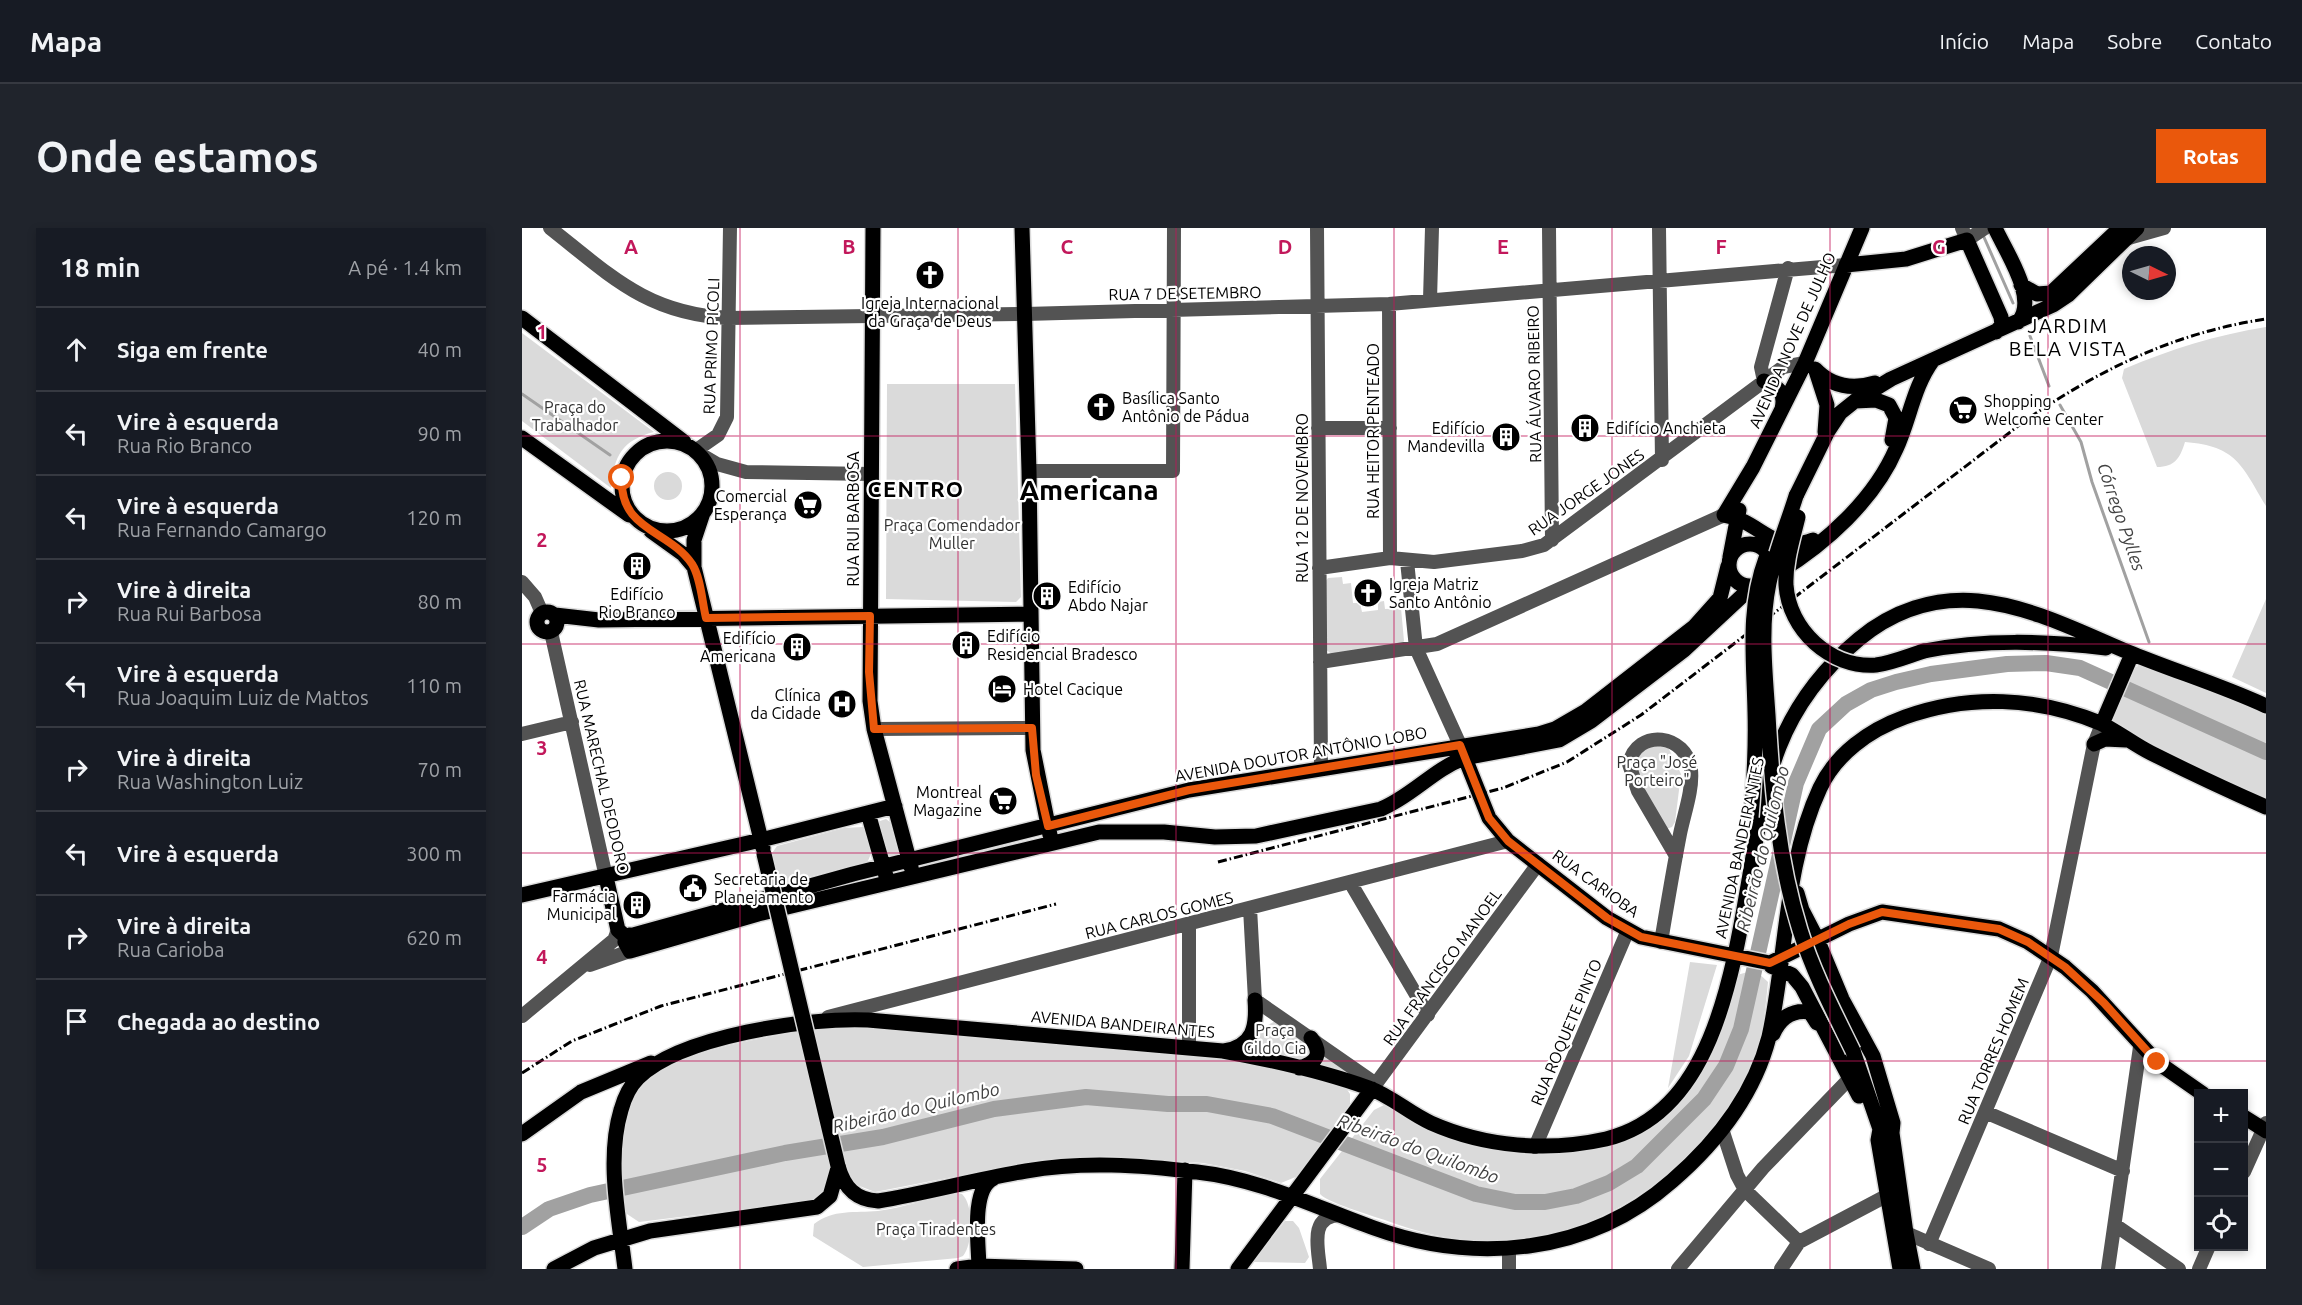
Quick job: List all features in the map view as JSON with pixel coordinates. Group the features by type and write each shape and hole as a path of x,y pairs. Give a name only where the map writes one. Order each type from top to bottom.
{"main road":[{"name":"RUA RUI BARBOSA","path":"873,228 869,672 874,729 913,876"},
{"path":"1022,228 1029,471 1032,728 1036,775 1052,843"},
{"name":"AVENIDA NOVE DE JULHO","path":"1753,467 1782,409 1811,367 1846,265 1862,228"},
{"path":"1988,228 2021,285 2026,307 2018,322"},
{"path":"2021,285 2037,294 2051,293 2123,234 2137,228"},
{"path":"1900,1269 1888,1194 1885,1137 1859,1072 1857,1058 1825,995 1800,930 1782,858 1772,789 1764,646 1766,605 1774,561 1822,441 1833,422 1855,401 1891,379 2018,322 2068,295 2123,234"},
{"path":"1846,265 1906,260 1967,235 2001,317 2002,325 1996,332"},
{"path":"522,318 693,449 706,464 712,484 708,504 694,540 694,567 838,1167 850,1191 872,1201 999,1176 1069,1166 1106,1164 1185,1170 1243,1179 1395,1235 1434,1245 1472,1250 1509,1249 1565,1239 1621,1218 1677,1177 1722,1129 1747,1093 1776,1027 1787,1016 1797,1011 1810,1012 1827,1036 1885,1137 1914,1269"},
{"name":"AVENIDA DOUTOR ANTÔNIO LOBO","path":"757,908 783,895 909,860 1189,790 1320,768 1559,740 1591,721 1684,650 1742,596 1811,551 1858,505 1876,483 1896,451 1916,388 1934,358"},
{"path":"1811,367 1830,382 1845,387 1867,386 1891,379"},
{"path":"1811,367 1828,414 1822,441"},
{"path":"1764,381 1780,390 1784,398 1782,409"},
{"path":"1766,551 1771,567 1762,583 1752,586 1739,584 1733,579 1729,562 1736,548 1749,544 1766,551 1787,554 1801,549 1814,540 1871,479 1894,435 1896,418 1889,405 1876,400 1855,401"},
{"path":"522,438 684,554 694,567"},
{"path":"693,449 672,441 653,443 638,452 629,462 622,478 623,498 627,508 640,523 659,531 679,530 688,526 703,513"},
{"name":"AVENIDA DOUTOR ANTÔNIO LOBO","path":"757,908 888,883 1099,832 1164,832 1215,837 1256,836 1289,831 1381,808 1400,801 1462,752 1555,729 1586,711 1709,613 1720,598 1729,562 1733,539 1731,517 1753,467"},
{"path":"1800,497 1786,583 1794,615 1805,633 1833,656 1855,663 1885,663 1924,651 1963,644 2026,642 2128,652 2123,677 2102,724"},
{"path":"1749,890 1755,750 1751,627 1765,559 1800,497"},
{"path":"1731,517 1784,544 1802,544 1814,540"},
{"path":"1733,539 1742,527 1756,528"},
{"name":"AVENIDA BANDEIRANTES","path":"625,1265 615,1176 617,1127 628,1092 643,1074 673,1056 723,1038 817,1020 868,1020 1189,1046 1223,1051 1374,1086 1428,1121 1446,1129 1488,1140 1535,1147 1562,1146 1610,1138 1650,1119 1667,1105 1684,1084 1710,1040 1738,957 1763,811 1778,751 1787,728 1826,671 1871,629 1911,608 1933,602 1982,601 2036,615 2266,706"},
{"path":"522,627 548,622 599,620 1031,614"},
{"path":"522,618 548,622"},
{"path":"1765,1053 1795,876 1809,820 1830,770 1844,754 1876,730 1919,712 1998,701 2034,704 2102,724 2128,740 2266,807"},
{"path":"2094,744 2105,739 2128,740"},
{"name":"RUA CARIOBA","path":"1462,752 1489,818 1508,841 1628,930 1661,942 1763,963 1781,964 1798,981 1827,1036"},
{"path":"522,895 762,847 895,806"},
{"path":"868,813 888,883"},
{"path":"1795,876 1798,901 1842,999 1873,1056 1893,1123 1885,1137"},
{"name":"RUA MARECHAL DEODORO","path":"606,877 625,942 630,951"},
{"path":"624,933 757,908"},
{"path":"630,951 757,908"},
{"path":"1781,964 1817,939 1870,915 1894,912 1999,929 2028,942 2050,956 2092,991 2140,1047 2175,1076 2195,1089"},
{"path":"1814,1008 1813,994 1821,982 1831,984 1842,999"},
{"path":"1223,1051 1243,1045 1252,1035 1256,1019 1255,1000"},
{"path":"1299,1068 1313,1063 1318,1057 1318,1049 1311,1038"},
{"path":"522,1134 560,1105 602,1081 673,1056"},
{"path":"1238,1269 1374,1086"},
{"path":"2248,1119 2265,1128"},
{"path":"554,1269 594,1248 650,1231 817,1207 830,1196 838,1167"},
{"path":"1182,1269 1185,1170"},
{"path":"979,1268 978,1201 984,1185 999,1176"},
{"path":"956,1185 970,1187 978,1201"},
{"path":"1271,1188 1279,1202 1278,1217"},
{"path":"625,1265 626,1253 631,1244 650,1231"},
{"path":"594,1248 612,1249 625,1265"},
{"path":"957,1269 1076,1269"}],"street":[{"name":"RUA 7 DE SETEMBRO","path":"550,228 641,296 688,314 729,318 1024,314 1389,303 1788,268 1846,265"},
{"name":"RUA PRIMO PICOLI","path":"693,449 718,435 727,417 730,228"},
{"path":"1029,471 1173,471 1174,228"},
{"name":"RUA 12 DE NOVEMBRO","path":"1317,228 1320,768"},
{"path":"1430,300 1432,228"},
{"name":"RUA ÁLVARO RIBEIRO","path":"1549,228 1552,540"},
{"path":"1659,228 1662,460"},
{"path":"1967,235 1988,228"},
{"path":"2123,234 2164,228"},
{"path":"1764,381 1761,367 1788,268"},
{"name":"RUA HEITOR PENTEADO","path":"1389,303 1390,558"},
{"name":"RUA JORGE JONES","path":"1319,568 1390,558 1434,562 1538,548 1662,460 1784,367 1811,367"},
{"path":"1318,428 1390,428"},
{"path":"693,449 717,464 746,472 872,474"},
{"path":"1320,662 1437,644 1731,517"},
{"name":"RUA CARIOBA","path":"1407,561 1416,648 1462,752"},
{"name":"RUA MARECHAL DEODORO","path":"522,582 535,597 548,622 606,877"},
{"path":"522,734 572,722"},
{"name":"RUA TORRES HOMEM","path":"1929,1244 2050,956 2094,744 2102,724"},
{"path":"874,729 1032,728"},
{"path":"1661,942 1691,772 1689,761 1670,740 1663,738 1654,740 1635,751 1629,764 1638,790 1676,856"},
{"name":"RUA CARLOS GOMES","path":"817,1020 1508,841"},
{"name":"RUA FRANCISCO MANOEL","path":"1374,1086 1538,864"},
{"path":"1350,882 1428,1015"},
{"path":"1250,908 1255,1000 1311,1038 1374,1086"},
{"path":"1189,924 1189,1046"},
{"name":"RUA ROQUETE PINTO","path":"1535,1147 1628,930"},
{"path":"522,1016 624,933"},
{"path":"572,975 590,965 630,951"},
{"path":"2108,1269 2140,1047"},
{"path":"1678,1269 1744,1190 1850,1078"},
{"path":"1985,1112 2123,1171"},
{"path":"2248,1164 2265,1128"},
{"path":"1722,1129 1744,1190 1799,1242"},
{"path":"1781,1269 1799,1242 1888,1194"},
{"path":"1320,1269 1317,1231 1319,1224 1328,1216 1340,1215"},
{"path":"2115,1225 2179,1269"},
{"path":"1906,1233 1989,1269"},
{"path":"1509,1249 1509,1269"},
{"path":"2199,1269 2207,1251"}],"green space":[{"path":"2266,327 2266,506 2244,469 2227,453 2216,448 2185,442 2176,460 2163,467 2157,467 2122,378 2124,369 2159,355 2211,339"},
{"name":"Praça do Trabalhador","path":"522,333 654,432 634,440 622,451 614,467 611,488 522,421"},
{"name":"Praça Comendador Muller","path":"887,384 1015,384 1021,597 1016,602 886,599"},
{"path":"668,472 678,476 682,486 678,496 668,500 658,496 654,486 658,476"},
{"path":"1342,577 1343,584 1351,583 1353,603 1360,603 1362,612 1378,610 1378,602 1384,601 1385,609 1401,608 1404,641 1400,646 1333,655 1325,649 1325,582 1328,578"},
{"path":"2266,599 2266,693 2232,677"},
{"path":"2142,663 2266,712 2266,800 2151,746 2111,722 2135,668"},
{"name":"Praça \"José Porteiro\"","path":"1657,742 1667,745 1681,774 1675,822 1672,827 1666,829 1632,772 1636,755"},
{"path":"886,819 890,822 899,855 888,860 877,822"},
{"path":"863,827 871,844 871,853 867,862 778,885 770,856 777,846 844,828"},
{"path":"1690,962 1717,965 1689,1056 1668,1088"},
{"path":"1755,970 1768,982 1765,1014 1753,1067 1741,1092 1717,1125 1689,1155 1657,1182 1624,1205 1589,1222 1553,1234 1515,1240 1476,1241 1437,1235 1396,1224 1344,1206 1320,1194 1320,1179 1374,1110 1384,1105 1411,1114 1458,1140 1520,1154 1562,1154 1582,1151 1603,1146 1646,1129 1667,1116 1693,1085 1716,1044 1737,975"},
{"name":"Praça Gildo Cia","path":"1277,1020 1347,1071 1345,1073 1263,1053 1258,1041 1261,1029"},
{"path":"820,1028 918,1028 1194,1054 1278,1067 1344,1085 1350,1094 1350,1104 1298,1176 1281,1183 1245,1171 1203,1163 1105,1156 1040,1160 875,1192 857,1185 850,1177 811,1201 639,1222 624,1212 620,1141 627,1105 634,1090 645,1077 657,1070 725,1046"},
{"name":"Praça Tiradentes","path":"951,1193 962,1194 966,1199 970,1215 969,1243 963,1256 958,1258 863,1267 813,1236 814,1224 829,1216 887,1210"},
{"path":"1285,1221 1293,1221 1299,1228 1309,1257 1305,1263 1253,1262"}],"waterway":[{"name":"Córrego Pylles","path":"1983,235 2013,303"},
{"name":"Córrego Pylles","path":"2030,336 2049,386"},
{"path":"522,394 610,455"},
{"name":"Córrego Pylles","path":"2060,405 2081,442 2092,482 2149,642"},
{"name":"Ribeirão do Quilombo","path":"522,1227 549,1209 590,1195 785,1153 883,1137 994,1109 1086,1097 1168,1104 1207,1104 1272,1116 1476,1194 1515,1202 1545,1202 1576,1196 1609,1183 1637,1166 1704,1099 1726,1066 1741,1029 1796,783 1819,729 1846,704 1871,690 1931,674 2007,664 2046,663 2080,668 2266,752"}],"railway":[{"path":"1218,862 1503,788 1567,762 1641,715 2026,420 2054,402 2111,369 2170,343 2201,333 2266,319"},
{"path":"522,1073 572,1041 661,1006 1056,904"}],"place":[{"name":"Igreja Internacional da Graça de Deus","path":"930,275"},
{"name":"Basílica Santo Antônio de Pádua","path":"1101,407"},
{"name":"Shopping Welcome Center","path":"1963,410"},
{"name":"Edifício Anchieta","path":"1585,428"},
{"name":"Edifício Mandevilla","path":"1506,437"},
{"name":"Comercial Esperança","path":"808,505"},
{"name":"Edifício Rio Branco","path":"637,566"},
{"name":"Igreja Matriz Santo Antônio","path":"1368,593"},
{"name":"Edifício Abdo Najar","path":"1047,596"},
{"name":"Edifício Residencial Bradesco","path":"966,645"},
{"name":"Edifício Americana","path":"797,647"},
{"name":"Hotel Cacique","path":"1002,689"},
{"name":"Clínica da Cidade","path":"842,704"},
{"name":"Montreal Magazine","path":"1003,801"},
{"name":"Secretaria de Planejamento","path":"693,888"},
{"name":"Farmácia Municipal","path":"637,905"}],"district":[{"name":"JARDIM BELA VISTA","path":"2068,338"},
{"name":"CENTRO","path":"916,489"},
{"name":"Americana","path":"1089,490"}],"route":[{"path":"622,478 623,498 633,516 684,554 694,567 706,618 870,616 870,701 874,729 1032,728 1036,775 1048,826 1189,790 1460,745 1489,818 1508,841 1607,918 1641,937 1770,963 1777,962 1849,924 1882,912 1999,929 2028,942 2079,978 2104,1003 2140,1047 2157,1062"}]}
